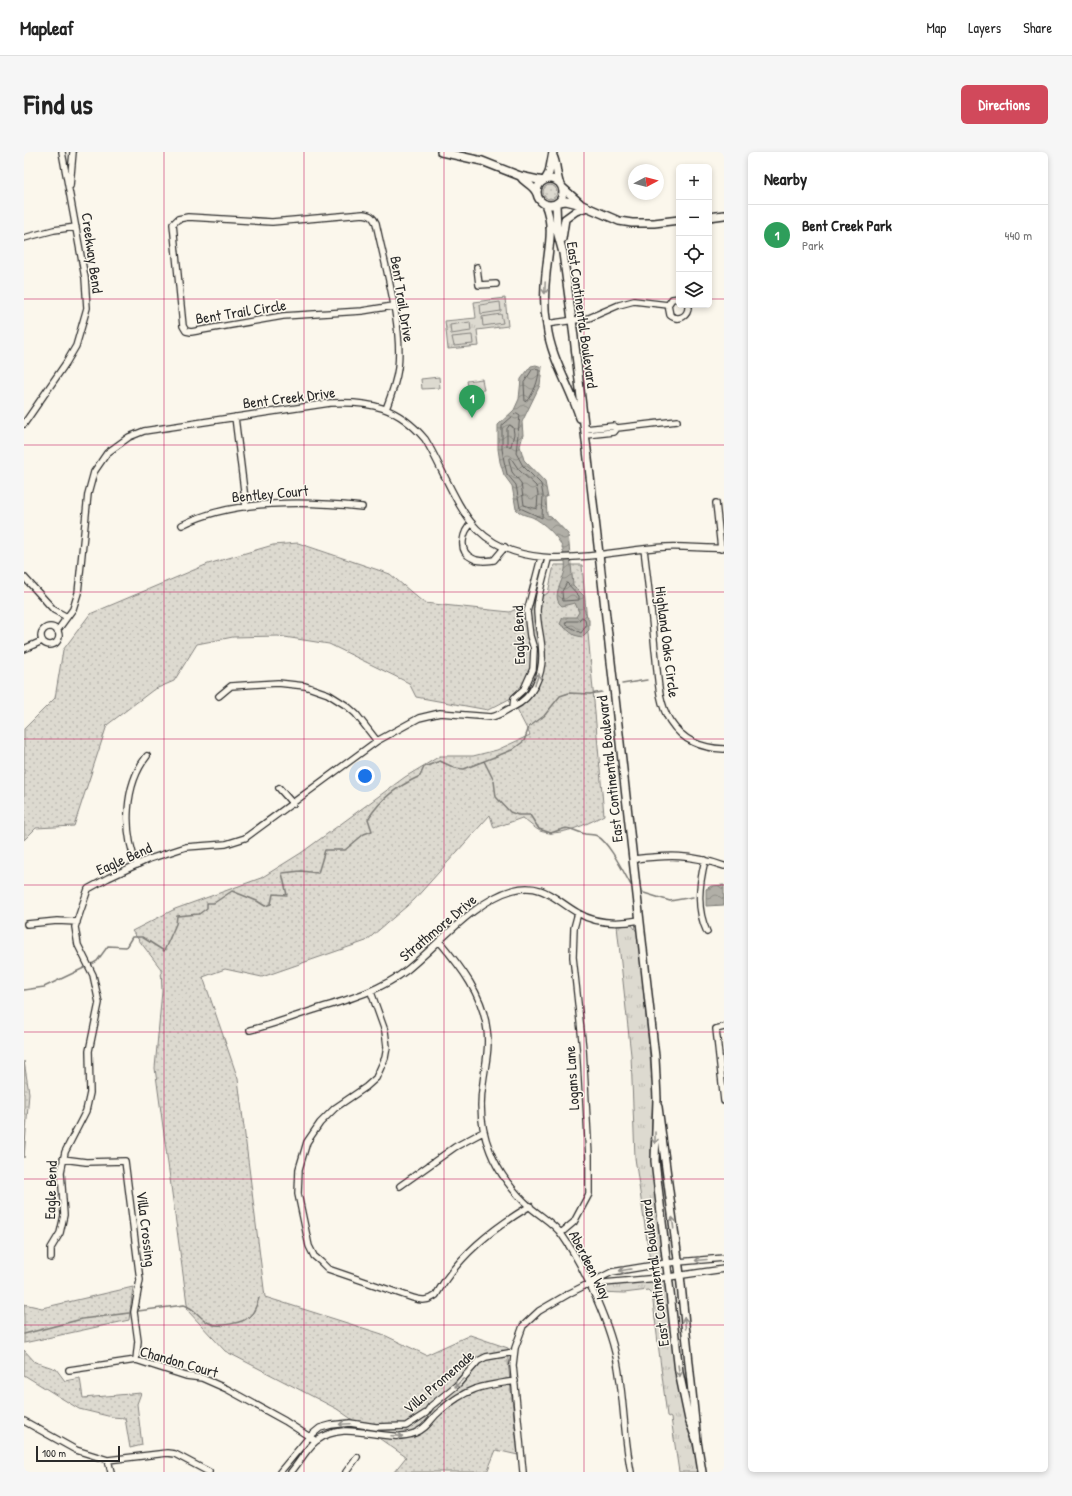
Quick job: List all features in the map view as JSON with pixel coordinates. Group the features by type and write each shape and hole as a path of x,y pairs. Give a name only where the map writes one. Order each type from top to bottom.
{"main road":[{"path":"441,152 482,161 520,176 544,180 552,179 585,206"},
{"path":"537,194 538,186 549,174 553,154"},
{"path":"553,154 556,162 556,172 563,196 557,203"},
{"path":"520,176 523,180 535,188 539,200 545,204 549,215 551,230 545,288 546,324 559,371 574,401 585,432"},
{"path":"545,204 566,201 585,206 609,218 632,223 676,220"},
{"name":"East Continental Boulevard","path":"557,203 557,231 562,253 572,320 600,554 655,1057 657,1099 655,1161 679,1372 689,1420 697,1441"},
{"path":"562,253 562,230 565,219 585,206"},
{"path":"712,217 724,215"},
{"name":"East Continental Boulevard","path":"657,1099 680,1275 697,1441 702,1472"}],"street":[{"name":"Creekway Bend","path":"24,424 76,346 84,321 87,294 70,188 62,152"},
{"name":"Creekway Bend","path":"70,188 72,179 73,152"},
{"name":"Bent Trail Circle","path":"372,216 363,214 272,222 188,217 178,219 173,224 173,231 178,258 183,326 186,331 191,332 283,316 362,311 393,306"},
{"name":"Bent Trail Drive","path":"372,216 376,224 396,316 398,366 393,391 386,409"},
{"path":"24,238 54,230 76,227"},
{"path":"477,267 479,285 496,284"},
{"path":"676,298 672,299 668,305 668,312 677,318 686,314 687,308"},
{"path":"546,324 589,318 619,305 634,301 668,305"},
{"name":"Bent Creek Drive","path":"57,631 73,609 78,593 88,494 94,472 101,460 117,445 144,431 343,403 370,404 386,409 402,418 418,431 425,440 472,523 488,538 505,547 526,555 548,559 644,549 685,547 722,548"},
{"path":"235,417 246,507"},
{"path":"585,432 614,432 618,428 677,421"},
{"name":"Bentley Court","path":"182,525 196,518 218,511 293,502 329,503 362,507"},
{"path":"716,504 722,548"},
{"path":"472,523 466,529 463,538 464,549 471,558 484,561 494,560 505,547"},
{"name":"Highland Oaks Circle","path":"644,549 660,691 666,714 680,733 692,742 705,748 724,749"},
{"name":"Eagle Bend","path":"513,707 514,698 524,689 533,669 534,649 530,636 527,612 541,558"},
{"name":"Eagle Bend","path":"51,1258 51,1248 60,1233 64,1215 61,1172 65,1152 86,1111 90,1093 89,1051 99,1003 93,975 78,945 75,926 88,889 137,865 186,847 226,844 245,838 377,741 419,718 440,713 491,717 498,716 513,707 518,706 531,693 539,674 542,653 538,628 538,602 548,559"},
{"path":"24,577 54,610 67,617"},
{"path":"52,627 57,631 58,637 56,642 50,645 42,641 41,633 45,628 52,627"},
{"path":"24,649 42,641"},
{"path":"219,696 231,686 278,683 306,686 328,694 347,706 356,714 377,741"},
{"path":"137,865 131,850 128,816 138,768 148,756"},
{"path":"279,788 293,804"},
{"path":"634,859 688,856 724,866"},
{"path":"705,860 701,876 699,903 700,915 707,932"},
{"name":"Strathmore Drive","path":"250,1030 371,992 406,970 469,915 498,895 514,890 536,888 552,895 578,913 592,919 615,923 640,920"},
{"name":"Logans Lane","path":"562,1233 574,1222 589,1194 589,1156 583,1049 573,957 574,928 578,913"},
{"path":"27,924 57,920 77,922"},
{"name":"Aberdeen Way","path":"439,941 459,965 474,990 488,1030 486,1066 480,1114 484,1132 498,1167 517,1194 562,1233 590,1283 614,1350 618,1367 627,1453 631,1472"},
{"path":"371,992 385,1031 387,1047 382,1068 376,1078 366,1087 335,1108 320,1123 307,1142 298,1169 298,1194 309,1246 314,1256 328,1269 413,1298 421,1300 430,1299 436,1295 461,1260 482,1239 530,1206"},
{"path":"724,1026 716,1029 724,1100"},
{"path":"400,1186 455,1147 484,1132"},
{"name":"Villa Crossing","path":"64,1159 86,1162 125,1161 140,1280 134,1312 138,1341 136,1360"},
{"path":"523,1472 513,1365 514,1352 523,1326 539,1311 552,1303 612,1272 667,1263 724,1258"},
{"path":"590,1283 669,1277 724,1269"},
{"name":"Villa Promenade","path":"280,1472 309,1437 320,1428 350,1423 376,1427 406,1426 426,1413 431,1406 457,1385 478,1361 486,1357 514,1352"},
{"name":"Chandon Court","path":"69,1370 136,1360 212,1382 285,1421 316,1441"},
{"name":"Villa Promenade","path":"316,1441 328,1435 353,1430 399,1437 407,1436 430,1423 438,1412 462,1393 484,1385 515,1381"},
{"path":"24,1420 76,1450 108,1460 166,1453 175,1454 197,1469 209,1472"},
{"path":"292,1472 316,1441"},
{"path":"346,1472 357,1457"},
{"path":"108,1460 111,1472"}],"green space":[{"path":"550,185 555,187 557,192 555,197 550,199 545,197 543,192 545,187"},
{"path":"505,298 508,326 477,330 479,346 448,349 445,321 476,318 474,302"},
{"path":"500,302 501,311 481,314 480,305"},
{"path":"501,314 503,323 483,326 482,317"},
{"path":"470,322 471,331 451,334 450,325"},
{"path":"472,335 473,344 454,346 452,337"},
{"path":"439,377 440,388 422,389 421,379"},
{"path":"482,379 484,390 469,392 467,381"},
{"path":"298,543 390,574 424,603 510,612 548,593 554,565 582,565 604,815 573,829 555,833 547,833 540,831 522,818 494,828 490,815 414,900 366,941 262,977 225,969 203,977 238,1079 265,1297 382,1334 426,1355 470,1335 508,1348 508,1362 518,1455 496,1450 487,1472 394,1472 406,1457 337,1409 225,1351 188,1311 155,1068 162,991 161,969 132,931 175,909 261,878 301,853 405,777 440,756 473,756 497,750 530,735 511,698 488,710 416,697 409,683 329,644 278,636 233,637 197,644 174,681 153,690 107,725 74,826 36,828 24,840 24,729 55,698 63,650 90,614 208,564 273,545"},
{"path":"632,925 638,933 653,1089 651,1152 662,1253 657,1260 650,1261 635,1158 631,1055 617,926"},
{"path":"24,1061 29,1093 24,1158"},
{"path":"662,1279 666,1284 674,1353 686,1421 697,1459 699,1472 679,1472 671,1418 667,1416 652,1294 648,1290 624,1293 599,1292 597,1290 600,1285"},
{"path":"133,1287 129,1320 24,1343 24,1304 42,1308"},
{"path":"24,1350 35,1362 56,1369 65,1381 80,1378 83,1398 141,1393 137,1404 142,1445 130,1448 125,1418 112,1417 79,1409 24,1375"}],"water":[{"path":"536,365 542,367 540,385 522,422 523,435 520,446 524,460 545,482 548,498 546,498 547,515 551,516 568,534 573,585 584,596 584,609 589,620 589,630 582,637 574,635 560,624 563,617 576,617 579,612 575,603 562,606 557,598 557,593 565,567 562,547 554,534 541,522 522,514 516,509 512,486 504,475 500,462 498,449 498,425 514,410 519,399 521,379 531,366"},
{"path":"724,885 724,905 706,906 706,889 711,886"}],"waterway":[{"path":"622,684 647,680"},
{"path":"90,965 97,961 108,946 126,947 132,937 142,937 164,951 176,924 177,916 199,914 207,908 207,903 214,903 232,891 257,901 265,906 271,904 273,894 287,895 282,873 301,871 318,873 325,850 345,850 364,834 372,831 368,819 373,811 391,793 420,776 424,767 440,761 455,768 464,769 512,750 524,741 529,727 544,716 560,696 569,693 590,694 602,692"},
{"path":"484,761 494,781 496,797 510,812 518,815 530,815 539,829 551,833 568,828 585,834 594,835 602,839 611,851 631,885"},
{"path":"644,893 670,901 693,897"},
{"path":"24,990 44,987 86,967"},
{"path":"138,1311 184,1305 191,1308 209,1323 225,1325 248,1318 254,1312 259,1298"},
{"path":"24,1334 82,1319 129,1313"}],"place":[{"name":"Bent Creek Park","path":"472,418"}]}
